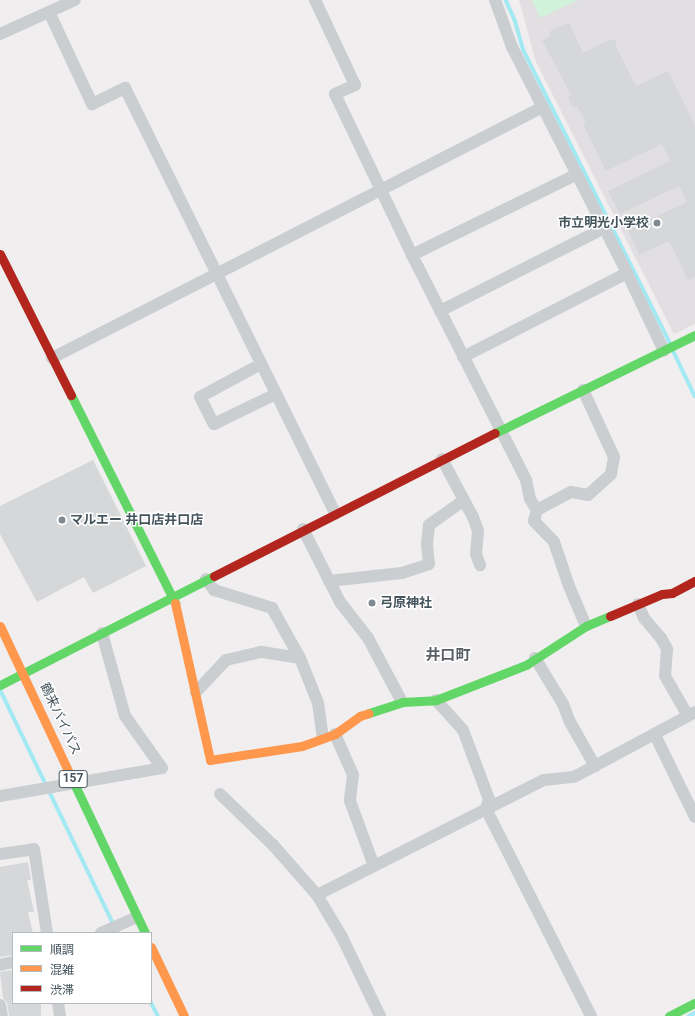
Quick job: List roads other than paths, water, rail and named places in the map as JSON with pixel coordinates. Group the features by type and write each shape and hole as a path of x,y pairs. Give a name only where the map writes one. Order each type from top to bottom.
{"main road":[{"path":"0,254 172,596 196,692 210,760 302,746 329,736 360,716 402,702 436,700 526,665 586,626 662,594 672,593 695,581"},
{"path":"2,684 303,529 695,335"},
{"name":"鶴来バイパス","path":"0,626 24,673 144,932"},
{"path":"152,949 184,1016"},
{"path":"669,1016 695,1003"}],"street":[{"path":"0,34 75,0"},
{"path":"315,0 355,85 335,94 412,255 526,480 530,499 537,510"},
{"path":"495,0 512,47 665,350"},
{"path":"49,12 92,104 125,88 336,514"},
{"path":"52,358 543,107"},
{"path":"412,255 577,174"},
{"path":"440,311 604,228"},
{"path":"463,357 627,274"},
{"path":"261,364 200,397 214,424 276,394"},
{"path":"583,390 614,457 611,474 588,495 571,492 537,510 534,521 554,542 569,586 586,626"},
{"path":"442,459 464,500 478,531 476,554 480,565"},
{"path":"330,582 402,574 429,564 427,544 430,525 464,500"},
{"path":"303,529 340,602 368,638 402,702"},
{"path":"206,579 214,590 272,608 300,658 329,736 353,775 350,801 374,866"},
{"path":"317,895 544,780 574,777 691,714 665,676 667,648 661,638 644,618 638,604"},
{"path":"0,796 162,768 125,716 102,632"},
{"path":"196,692 226,660 262,652 300,658"},
{"path":"535,658 563,704 570,722 595,766"},
{"path":"436,700 463,730 489,799 486,809 591,1016"},
{"path":"655,734 695,817"},
{"path":"220,794 273,845 317,895 342,937 380,1016"},
{"path":"0,854 34,849 47,932"},
{"path":"103,932 137,917"},
{"path":"0,965 12,962"},
{"path":"58,1004 60,1016"},
{"path":"0,1005 2,1016"}],"waterway":[{"path":"506,0 515,20 524,51 670,343"},
{"path":"673,350 695,396"},
{"path":"0,689 118,932"},
{"path":"152,1004 158,1016"},
{"path":"689,1016 695,1013"}],"place":[{"name":"市立明光小学校","path":"657,223"},
{"name":"マルエー 井口店井口店","path":"62,520"},
{"name":"弓原神社","path":"372,603"}],"district":[{"name":"井口町","path":"448,656"}]}
